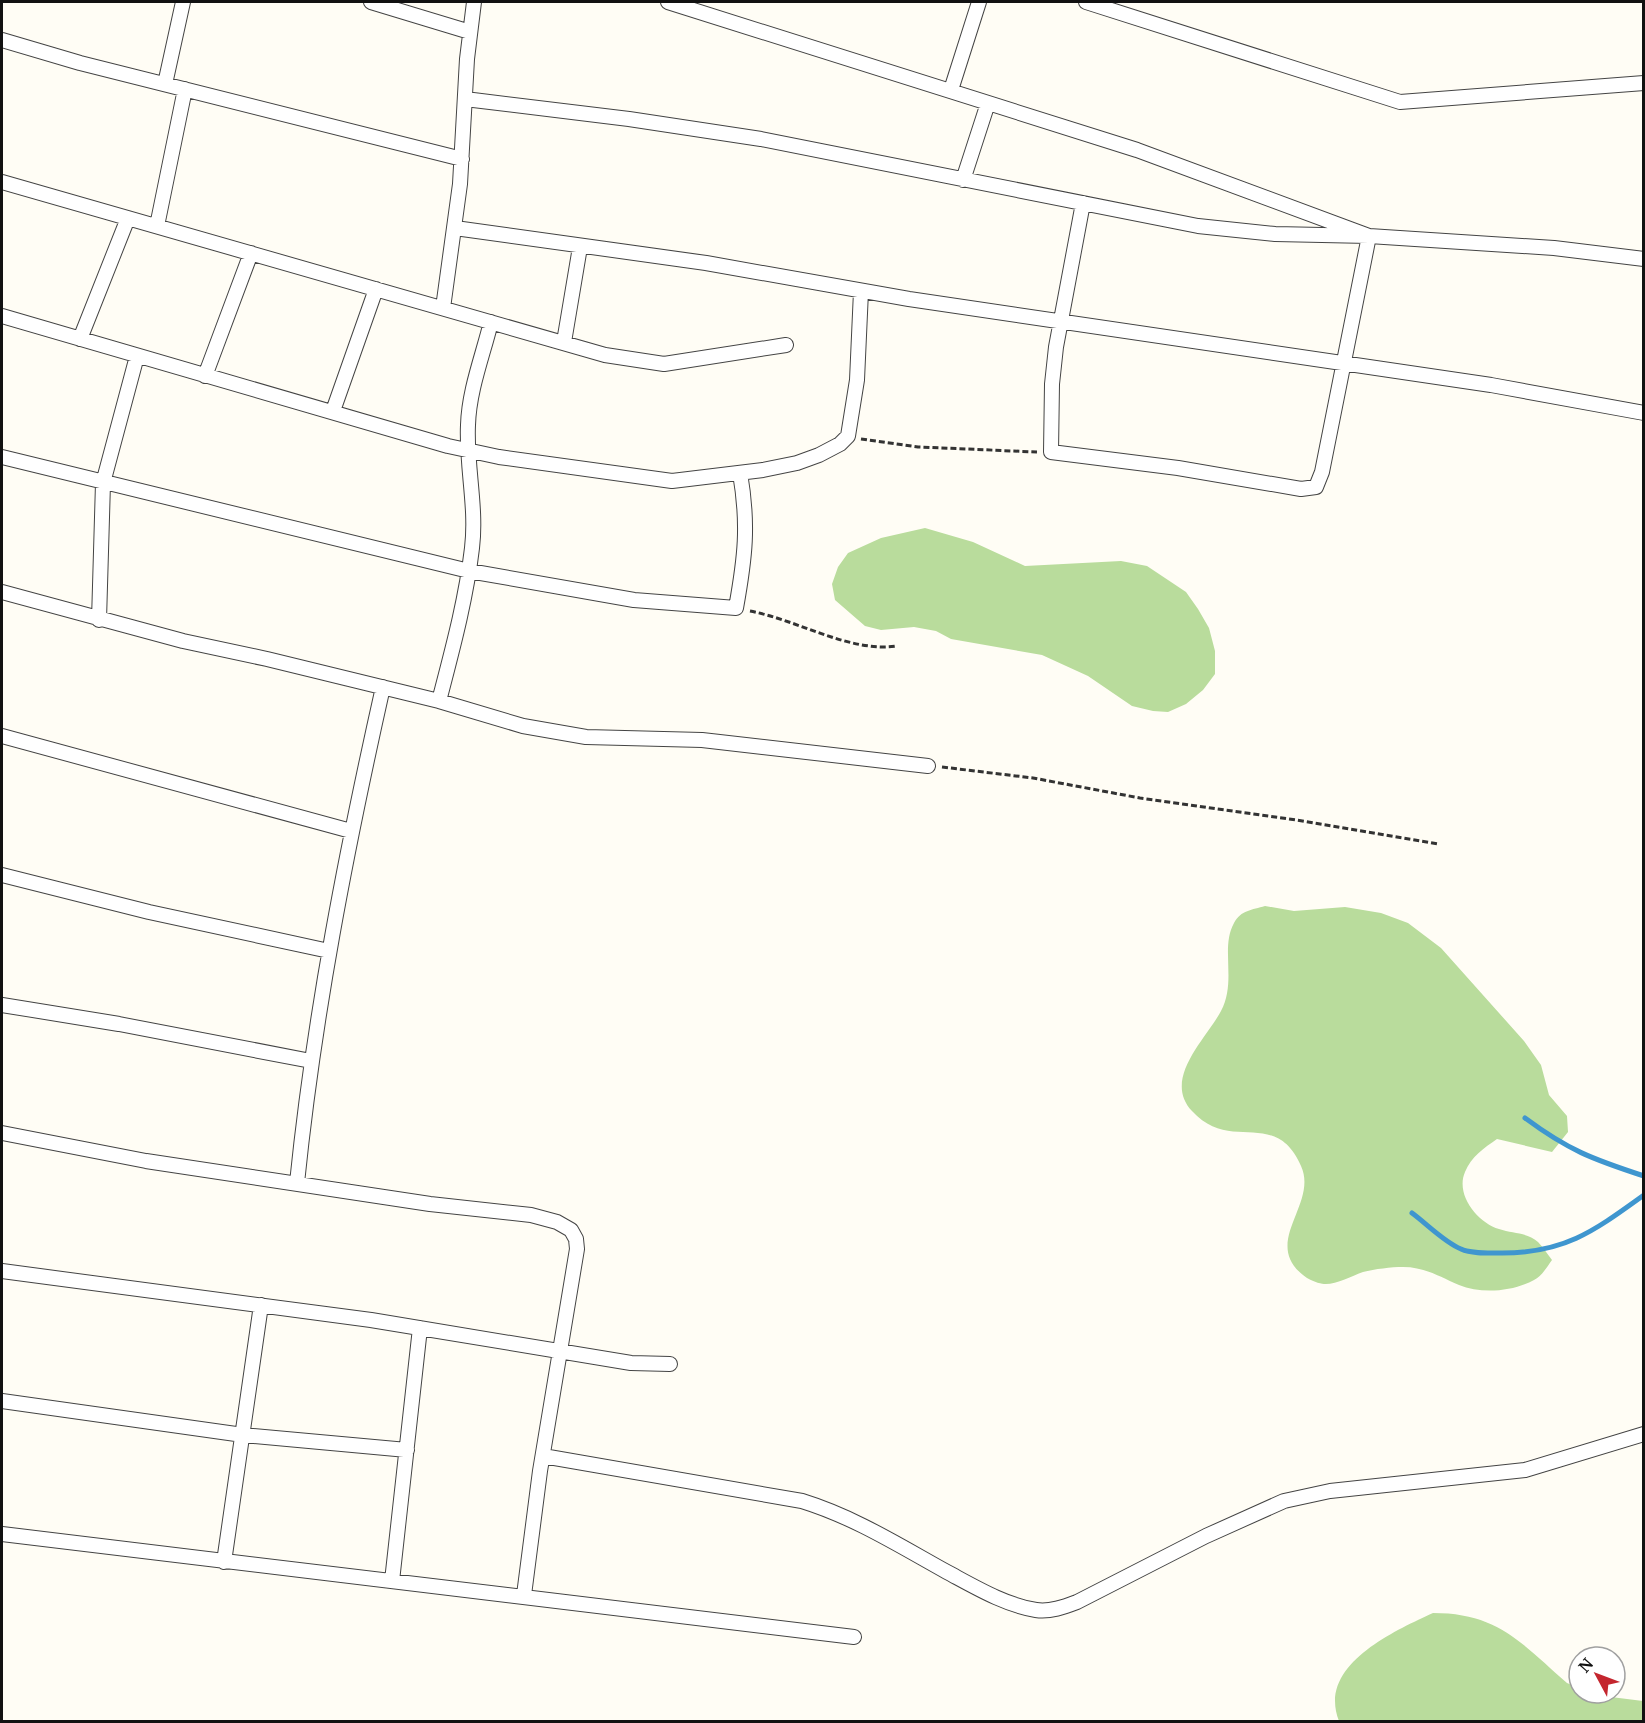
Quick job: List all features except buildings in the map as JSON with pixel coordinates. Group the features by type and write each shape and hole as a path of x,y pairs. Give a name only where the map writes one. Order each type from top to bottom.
{"street":[{"path":"165,84 183,2"},
{"path":"371,2 470,32"},
{"path":"443,308 462,159 474,2"},
{"path":"668,2 951,90 1212,176 1369,236"},
{"path":"951,90 979,2"},
{"path":"1086,2 1400,102 1644,83"},
{"path":"2,40 462,159"},
{"path":"157,226 185,89"},
{"path":"465,99 630,119 761,140 1198,226 1275,234 1369,236 1554,248 1644,259"},
{"path":"963,180 988,103"},
{"path":"2,185 157,226 605,355 664,364 786,345"},
{"path":"1083,203 1060,320 1052,384 1051,452 1178,468 1310,489 1319,483 1369,236"},
{"path":"80,339 128,218"},
{"path":"455,228 706,263 861,291 1344,362 1644,413"},
{"path":"564,342 580,247"},
{"path":"205,376 251,253"},
{"path":"333,411 376,289"},
{"path":"2,316 468,450 672,481 740,474 796,463 840,444 848,436 857,380 861,291"},
{"path":"439,701 469,571 474,524 468,450 470,405 491,322"},
{"path":"99,620 103,483 137,356"},
{"path":"2,457 469,571 634,600 736,609 747,538 746,508 740,474"},
{"path":"2,592 99,620 439,701 523,726 586,737 702,740 928,766"},
{"path":"297,1184 311,1061 329,951 351,831 383,687"},
{"path":"2,736 351,831"},
{"path":"2,874 128,907 329,951"},
{"path":"2,1005 119,1023 311,1061"},
{"path":"2,1133 146,1161 297,1184 531,1215 557,1222 571,1230 576,1239 577,1249 562,1352 543,1456 524,1595"},
{"path":"2,1271 420,1328 631,1363 670,1364"},
{"path":"224,1562 261,1305"},
{"path":"392,1581 420,1328"},
{"path":"2,1401 243,1435 406,1450"},
{"path":"543,1456 802,1501 834,1511 981,1591 1014,1604 1038,1610 1058,1609 1077,1602 1206,1536 1284,1501 1330,1491 1525,1470 1644,1434"},
{"path":"2,1534 224,1562 524,1595 854,1637"}],"path":[{"path":"848,436 918,447 1051,452"},
{"path":"736,609 796,622 860,645 880,648 897,646"},
{"path":"928,766 1033,778 1140,798 1296,820 1438,844"}],"green space":[{"path":"925,528 973,542 1025,566 1121,561 1147,566 1186,592 1198,609 1209,628 1215,651 1215,674 1203,690 1186,704 1168,712 1153,711 1132,706 1088,676 1042,655 951,639 936,631 914,627 881,630 865,626 835,600 832,584 838,567 848,553 881,538"},
{"path":"1265,906 1294,911 1345,907 1381,913 1408,923 1441,948 1524,1041 1541,1065 1549,1095 1567,1116 1568,1132 1552,1152 1497,1139 1474,1157 1465,1172 1463,1190 1470,1207 1483,1221 1499,1229 1529,1236 1542,1246 1552,1260 1537,1279 1516,1287 1487,1291 1468,1288 1411,1267 1398,1267 1363,1272 1338,1282 1324,1284 1307,1278 1293,1265 1288,1252 1288,1238 1303,1195 1304,1181 1301,1166 1290,1148 1278,1139 1265,1134 1237,1132 1207,1123 1192,1111 1184,1099 1182,1086 1184,1073 1190,1060 1226,1000 1228,943 1234,923 1243,913"},
{"path":"1433,1613 1475,1618 1492,1625 1522,1643 1567,1683 1567,1705 1627,1705 1627,1699 1643,1701 1643,1721 1339,1721 1335,1701 1339,1684 1348,1668 1379,1641"}],"waterway":[{"path":"1525,1118 1581,1153 1644,1176"},
{"path":"1412,1213 1448,1242 1465,1251 1524,1252 1544,1249 1578,1238 1644,1195"}]}
